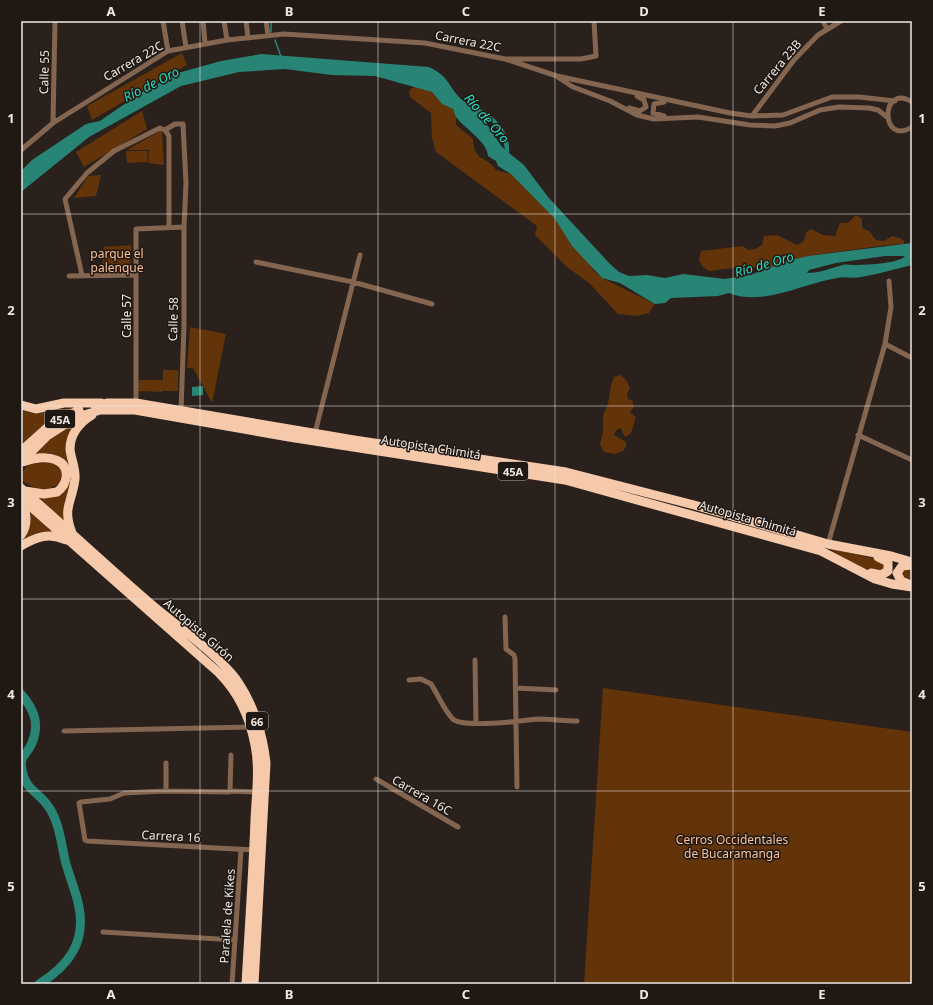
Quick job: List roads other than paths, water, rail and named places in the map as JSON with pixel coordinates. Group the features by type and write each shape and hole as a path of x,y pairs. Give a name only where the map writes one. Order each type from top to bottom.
{"highway":[{"path":"21,405 36,409 64,403 108,403"},
{"name":"Autopista Chimitá","path":"21,451 41,432 67,416 86,408 108,403 136,403 315,433 566,472 694,505 828,544 852,550 891,556 912,562"},
{"name":"Autopista Chimitá","path":"21,463 57,429 75,418 100,410 135,410 288,437 565,480 809,547 821,551 878,580 912,587"},
{"path":"73,534 69,524 67,509 75,480 74,465 70,450 71,442 77,428 82,422 100,410"},
{"path":"21,463 40,458 56,460 65,468 67,475 62,488 57,492 44,494 22,494 26,510 26,526 21,535"},
{"name":"Autopista Girón","path":"22,494 73,534 223,665 241,688 257,721 264,746 266,775 254,984"},
{"name":"Autopista Girón","path":"22,494 74,544 227,681 241,703 250,727 257,762 254,850 246,984"},
{"path":"21,546 37,537 46,535 54,536 74,544"},
{"path":"848,566 881,575 885,574 889,568 888,562 883,558 852,550"},
{"path":"912,566 902,566 897,573 901,581 912,584"}],"street":[{"name":"Calle 55","path":"53,123 55,21"},
{"path":"163,21 168,51"},
{"path":"182,21 186,46"},
{"path":"203,21 205,44"},
{"path":"224,21 227,40"},
{"path":"246,21 248,38"},
{"path":"266,21 268,35"},
{"path":"505,59 582,59 596,56 594,21"},
{"path":"823,21 827,29"},
{"name":"Carrera 23B","path":"752,116 794,60 818,35 841,21"},
{"name":"Carrera 22C","path":"21,150 53,123 168,51 186,46 268,35 295,34 425,43 505,59 557,76 675,103 752,116 783,114 832,97 859,97 895,101 903,99 912,102"},
{"name":"Carrera 22C","path":"557,76 573,88 622,107 637,115 654,119 698,117 750,125 775,126 790,123 820,110 839,107 869,108 878,110 887,117 889,124 895,129 902,131 912,128"},
{"path":"622,107 640,111 646,107 644,100 629,92"},
{"path":"887,117 890,106 895,101"},
{"path":"675,103 658,102 654,104 652,108 653,113 656,115 675,118"},
{"name":"Calle 58","path":"162,129 175,124 183,124 186,183 181,411"},
{"path":"82,275 65,199 87,173 114,151 162,129 169,136 169,227 184,227"},
{"name":"Calle 57","path":"136,403 136,229 169,227"},
{"path":"315,433 360,256"},
{"path":"256,262 353,282 432,304"},
{"path":"69,276 136,275"},
{"path":"828,544 885,344 891,307 889,281"},
{"path":"885,344 912,358"},
{"path":"858,435 912,460"},
{"path":"505,617 506,649 514,656 515,659 517,787"},
{"path":"475,660 476,723"},
{"path":"409,680 421,679 431,684 450,716 455,720 464,723 516,722 538,719 577,721"},
{"path":"516,688 556,690"},
{"path":"64,731 250,727"},
{"path":"231,755 231,791"},
{"path":"166,763 166,792 256,792"},
{"name":"Carrera 16C","path":"376,779 458,827"},
{"name":"Carrera 16","path":"166,792 124,793 110,799 81,802 78,807 83,837 87,841 254,850"},
{"name":"Paralela de Kikes","path":"232,984 241,850"},
{"path":"103,932 235,940"}],"water":[{"name":"Río de Oro","path":"261,54 429,67 445,78 461,99 491,116 501,126 508,138 509,153 524,165 548,197 610,264 619,272 629,276 647,275 665,278 683,274 725,279 750,275 787,261 808,256 912,243 912,265 858,278 840,277 769,296 742,297 729,293 718,296 671,298 665,303 655,304 620,283 602,278 572,246 555,219 511,174 498,166 496,161 488,156 487,151 480,140 456,117 453,109 442,104 432,92 375,76 332,75 285,69 239,72 181,86 89,137 21,192 21,171 32,160 86,124 100,121 142,92 178,73 221,61","holes":["484,120 491,121 496,127 502,137 505,149 502,147","885,256 905,256 895,261 880,264 844,265 807,273 809,270 836,263"]},
{"path":"203,386 203,395 192,396 192,387"}],"waterway":[{"path":"271,21 271,32"},
{"path":"275,40 281,57"},
{"path":"21,694 32,711 35,723 32,743 24,755 21,765 24,777 29,786 48,806 55,818 65,860 78,901 80,920 80,932 72,952 58,969 39,984"}],"park label":[{"name":"parque el palenque","path":"117,260"},
{"name":"Cerros Occidentales de Bucaramanga","path":"732,846"}]}
